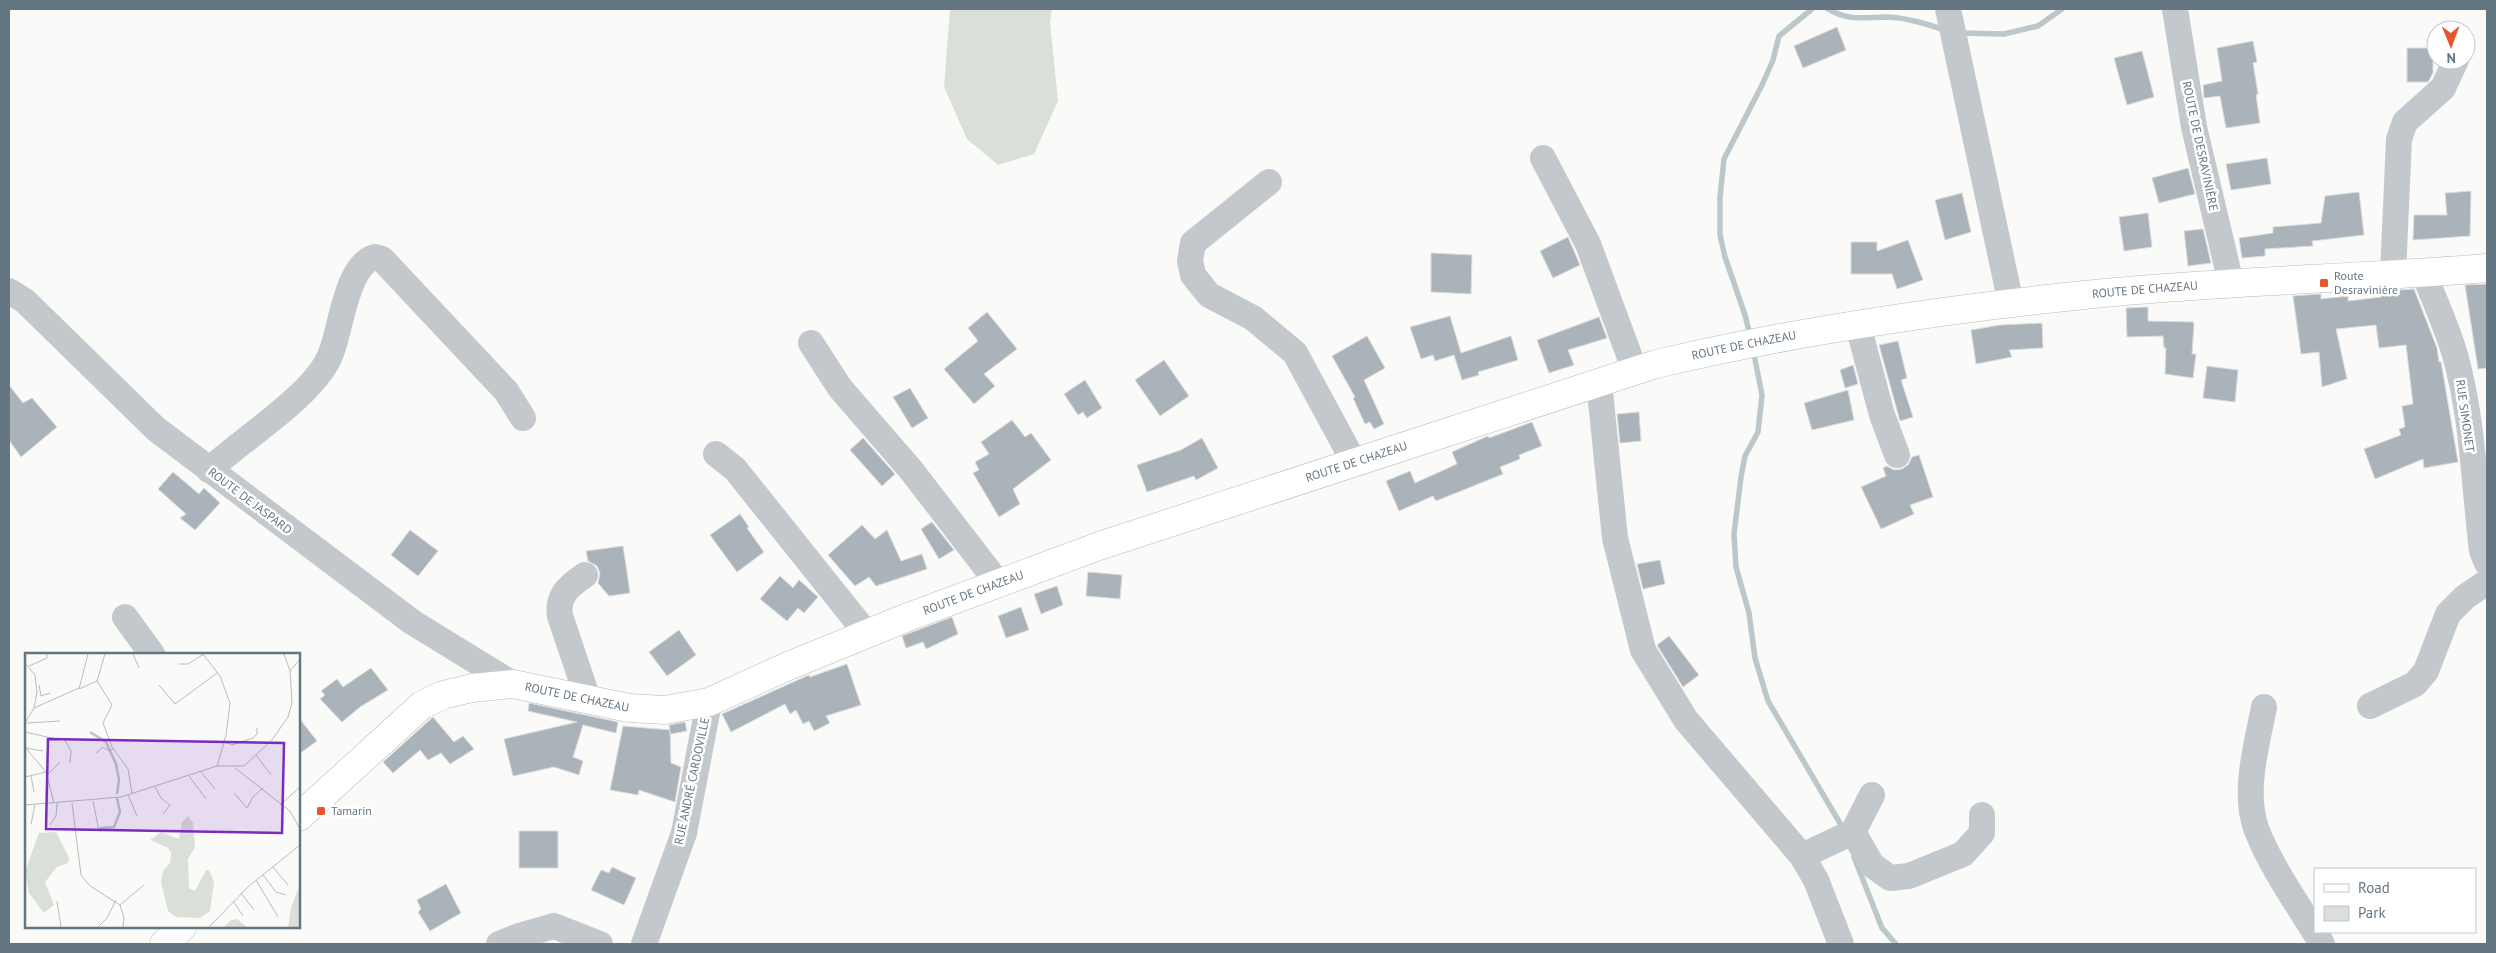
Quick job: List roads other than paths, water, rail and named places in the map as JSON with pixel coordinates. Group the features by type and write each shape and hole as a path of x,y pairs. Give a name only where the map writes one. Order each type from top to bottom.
{"main road":[{"name":"ROUTE DE CHAZEAU","path":"300,816 422,705 453,692 487,685 513,684 629,708 665,710 709,702 867,634 1099,546 1599,382 1718,350 1858,325 2084,295 2232,283 2487,268"},
{"path":"164,944 181,928"}],"street":[{"path":"1948,9 2011,304"},
{"name":"ROUTE DE DESRAVINIÈRE","path":"2175,9 2194,127 2232,283"},
{"path":"2393,274 2398,139 2405,122 2443,88 2451,70"},
{"path":"1543,158 1588,244 1636,371"},
{"path":"1269,182 1193,243 1190,261 1193,275 1209,295 1254,318 1296,353 1354,462"},
{"path":"209,470 256,432 314,380 330,358 344,302 357,274 364,263 375,257 382,260 506,391 523,418"},
{"name":"RUE SIMONET","path":"2424,273 2455,354 2459,371 2465,400 2482,551 2487,563"},
{"name":"ROUTE DE JASPARD","path":"14,302 156,429 209,470 412,622 513,684"},
{"path":"1858,325 1882,415 1897,455"},
{"path":"811,343 840,388 912,470 998,583"},
{"path":"1599,382 1615,538 1643,650 1686,720 1802,856 1816,880 1841,944"},
{"path":"716,454 735,470 867,634"},
{"path":"585,576 568,586 559,606 560,616 588,699"},
{"path":"2370,706 2415,684 2426,671 2448,614 2465,597 2487,582"},
{"path":"126,617 151,653"},
{"name":"RUE ANDRÉ CARDOVILLE","path":"644,944 684,833 709,702"},
{"path":"2264,707 2254,763 2251,796 2256,827 2278,870 2314,931"},
{"path":"1802,856 1853,832 1872,794"},
{"path":"1853,832 1872,865 1890,878 1909,876 1963,854 1982,833 1982,815"},
{"path":"499,944 554,926 600,944"},
{"path":"2315,933 2322,944"}],"waterway":[{"path":"1750,335 1725,257 1720,235 1720,197 1724,159 1762,85 1773,60 1779,36 1812,9"},
{"path":"1828,9 1844,16 1858,18 1888,17 1917,22 1945,30"},
{"path":"1961,33 2004,34 2038,26 2062,9"},
{"path":"1753,349 1762,395 1758,432 1745,456 1741,477 1734,534 1736,567 1749,613 1755,658 1768,701 1844,830"},
{"path":"1854,857 1882,928 1896,944"}],"place":[{"name":"Route Desravinière","path":"2324,283"},
{"name":"Tamarin","path":"321,811"}]}
